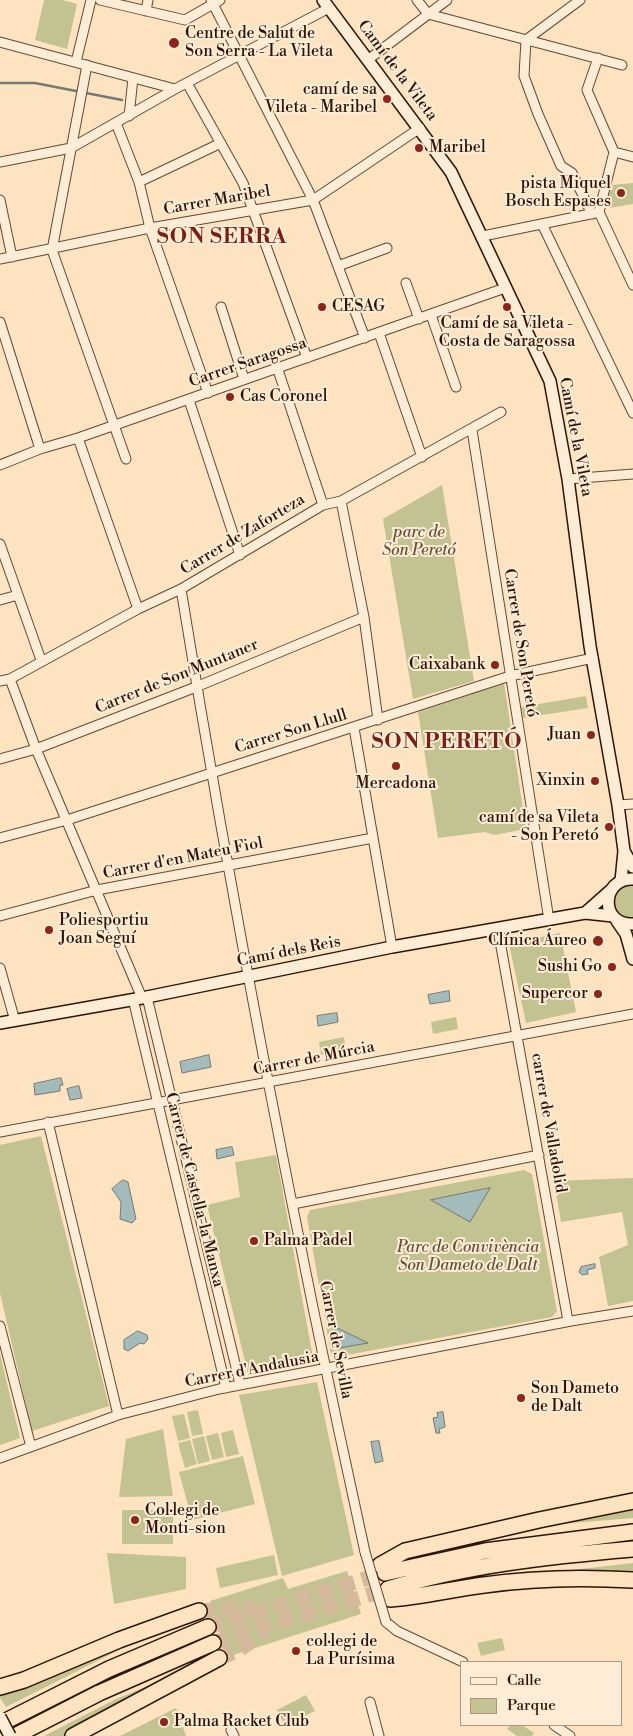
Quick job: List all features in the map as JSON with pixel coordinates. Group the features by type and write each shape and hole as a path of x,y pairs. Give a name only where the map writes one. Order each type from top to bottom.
{"highway":[{"path":"633,1501 539,1520 405,1552 382,1569 526,1544 633,1532"},
{"path":"632,1580 522,1581 482,1585 422,1597 389,1594 437,1577 526,1561 633,1549"},
{"path":"0,1687 29,1678 90,1652 199,1611"},
{"path":"0,1724 115,1666 208,1627"},
{"path":"15,1736 99,1693 213,1643"},
{"path":"0,1676 21,1673 90,1652"},
{"path":"73,1736 219,1658"},
{"path":"80,1736 102,1719"}],"street":[{"path":"76,62 91,0"},
{"path":"100,0 185,20 215,1 240,56 313,200 365,338"},
{"path":"146,11 148,0"},
{"path":"417,0 428,14 622,65"},
{"path":"369,59 447,0"},
{"path":"526,40 580,0"},
{"path":"0,162 71,148 187,82 240,56 326,4"},
{"name":"Camí de la Vileta","path":"326,4 452,172 550,381 568,479 593,658 618,805 624,851 621,881"},
{"path":"526,40 524,76 538,114 561,166 572,173 633,285"},
{"path":"0,42 175,89"},
{"path":"595,213 614,152 588,90 598,58"},
{"path":"86,65 52,250 126,459"},
{"path":"129,116 133,78"},
{"path":"187,82 243,183 307,358"},
{"path":"116,123 139,182 150,228 208,393"},
{"name":"Carrer Maribel","path":"0,259 52,250 150,228 313,200 420,128"},
{"path":"139,182 221,143"},
{"path":"614,152 633,157"},
{"path":"0,200 12,257"},
{"path":"483,236 542,226 595,213"},
{"path":"542,226 629,400 633,413"},
{"path":"338,266 387,248"},
{"path":"406,283 419,319"},
{"name":"Carrer Saragossa","path":"0,465 40,449 114,426 505,288"},
{"path":"220,307 244,379"},
{"path":"431,315 456,387"},
{"path":"0,322 40,449"},
{"path":"379,333 422,457"},
{"path":"277,367 322,505"},
{"path":"189,400 240,555"},
{"name":"Carrer de Zaforteza","path":"0,681 10,679 41,660 180,589 322,505 341,501 472,430 501,412"},
{"name":"Carrer de Son Peretó","path":"472,430 549,920"},
{"path":"78,438 138,609"},
{"path":"568,479 633,474"},
{"path":"341,501 364,617 378,720"},
{"path":"0,544 41,660"},
{"name":"Carrer de Sevilla","path":"180,589 226,866 326,1370 365,1552 386,1622 397,1631 461,1661"},
{"path":"0,600 18,595"},
{"name":"Carrer de Son Muntaner","path":"0,759 36,749 196,687 364,617"},
{"name":"Carrer Son Llull","path":"0,838 67,820 510,676 593,658"},
{"path":"10,679 36,749 141,998"},
{"path":"354,728 392,947"},
{"path":"618,805 633,804"},
{"name":"Carrer d'en Mateu Fiol","path":"0,916 97,890 373,838"},
{"name":"Camí de la Vileta","path":"624,851 633,867"},
{"path":"585,913 621,881 633,879"},
{"path":"610,890 608,904 626,934 633,958"},
{"name":"Camí dels Reis","path":"0,1023 141,998 392,947 498,930 585,913 615,918 633,924"},
{"name":"carrer de Valladolid","path":"498,930 568,1321"},
{"path":"0,968 15,1020"},
{"name":"Carrer de Castella-la Manxa","path":"141,998 173,1100 240,1384"},
{"name":"Carrer de Castella-la Manxa","path":"141,998 157,1103 226,1388"},
{"name":"Carrer de Múrcia","path":"0,1132 633,1014"},
{"path":"48,1122 118,1416"},
{"path":"293,1204 539,1156"},
{"name":"Carrer d'Andalusia","path":"0,1458 118,1416 240,1384 326,1370 568,1321 633,1311"},
{"path":"0,1326 31,1447"},
{"path":"370,1702 378,1736"},
{"path":"0,1717 10,1736"},
{"path":"555,1726 570,1736"}],"green space":[{"path":"44,0 62,0 77,4 67,49 35,40"},
{"name":"pista Miquel Bosch Espases","path":"633,183 633,204 609,208 606,202 612,185"},
{"name":"parc de Son Peretó","path":"442,485 474,681 413,699 383,519"},
{"path":"504,683 526,829 494,835 485,832 438,838 418,712"},
{"path":"586,696 588,708 523,718 521,707"},
{"path":"633,882 633,919 621,916 614,905 618,888"},
{"path":"560,933 576,1012 526,1023 509,944"},
{"path":"456,1017 458,1029 433,1034 431,1022"},
{"path":"344,1037 346,1050 321,1055 319,1042"},
{"path":"41,1136 109,1406 32,1431 0,1293 0,1145"},
{"path":"276,1155 313,1358 248,1374 207,1205 240,1197 235,1162"},
{"name":"Parc de Convivència Son Dameto de Dalt","path":"524,1170 532,1174 557,1311 552,1317 336,1357 331,1354 307,1217 310,1210"},
{"path":"633,1178 633,1301 608,1306 599,1257 628,1245 622,1212 561,1222 554,1181"},
{"path":"0,1354 20,1438 0,1445"},
{"path":"317,1382 354,1555 282,1576 239,1395"},
{"path":"198,1410 203,1434 192,1436 187,1412"},
{"path":"184,1414 190,1438 178,1441 172,1416"},
{"path":"163,1429 173,1496 119,1497 126,1439"},
{"path":"233,1430 239,1454 226,1457 221,1433"},
{"path":"218,1433 224,1457 212,1460 206,1436"},
{"path":"204,1436 210,1461 198,1464 192,1439"},
{"path":"190,1440 197,1464 185,1468 178,1443"},
{"path":"243,1456 255,1504 192,1520 179,1472"},
{"path":"633,1506 633,1518 548,1525"},
{"path":"122,1510 173,1510 173,1544 122,1544"},
{"path":"107,1553 186,1557 186,1589 114,1604"},
{"path":"274,1555 278,1575 220,1588 216,1568"},
{"path":"633,1563 633,1576 546,1573"},
{"path":"347,1571 361,1614 227,1657 210,1601 283,1578 288,1589"},
{"path":"156,1634 121,1649 6,1707 0,1698 0,1692"},
{"path":"502,1638 505,1650 481,1656 477,1643"},
{"path":"160,1681 67,1736 44,1736 116,1699"},
{"path":"306,1695 315,1711 285,1726 277,1710"},
{"name":"Palma Racket Club","path":"176,1708 186,1736 120,1736"},
{"path":"510,1726 524,1726 534,1733 532,1736 517,1736 507,1729"}],"water":[{"path":"449,991 450,1001 430,1004 428,995"},
{"path":"337,1013 338,1022 318,1026 317,1016"},
{"path":"209,1055 211,1067 182,1073 180,1062"},
{"path":"61,1078 63,1085 60,1085 60,1091 35,1095 34,1084"},
{"path":"79,1086 82,1098 70,1100 67,1089"},
{"path":"232,1147 234,1155 217,1159 216,1150"},
{"path":"123,1180 128,1182 136,1219 132,1223 120,1219 121,1202 112,1189"},
{"path":"490,1188 470,1222 431,1200"},
{"path":"595,1264 595,1268 587,1270 588,1274 582,1275 579,1272 581,1267"},
{"path":"335,1327 368,1343 339,1348"},
{"path":"138,1331 147,1335 148,1339 144,1344 140,1343 128,1351 124,1349 124,1340"},
{"path":"443,1412 445,1427 439,1429 440,1433 436,1433 433,1418 438,1417 437,1413"},
{"path":"379,1441 383,1461 375,1463 371,1442"}],"waterway":[{"path":"0,83 35,83 122,100"}],"tunnel":[{"path":"208,1627 385,1573"},
{"path":"213,1643 388,1589"},
{"path":"199,1611 252,1608"},
{"path":"219,1658 239,1650 265,1632"}],"place":[{"name":"Centre de Salut de Son Serra - La Vileta","path":"174,43"},
{"name":"camí de sa Vileta - Maribel","path":"387,99"},
{"name":"Maribel","path":"419,148"},
{"name":"pista Miquel Bosch Espases","path":"621,193"},
{"name":"CESAG","path":"322,307"},
{"name":"Camí de sa Vileta - Costa de Saragossa","path":"507,307"},
{"name":"Cas Coronel","path":"230,397"},
{"name":"Caixabank","path":"495,665"},
{"name":"Juan","path":"591,735"},
{"name":"Mercadona","path":"396,766"},
{"name":"Xinxin","path":"595,781"},
{"name":"camí de sa Vileta - Son Peretó","path":"609,827"},
{"name":"Poliesportiu Joan Seguí","path":"49,930"},
{"name":"Clínica Áureo","path":"598,941"},
{"name":"Sushi Go","path":"612,967"},
{"name":"Supercor","path":"598,994"},
{"name":"Palma Pàdel","path":"254,1241"},
{"name":"Son Dameto de Dalt","path":"521,1398"},
{"name":"Col·legi de Monti-sion","path":"135,1520"},
{"name":"col·legi de La Purísima","path":"296,1651"},
{"name":"Palma Racket Club","path":"164,1722"}],"district":[{"name":"SON SERRA","path":"222,238"},
{"name":"SON PERETÓ","path":"447,743"}]}
